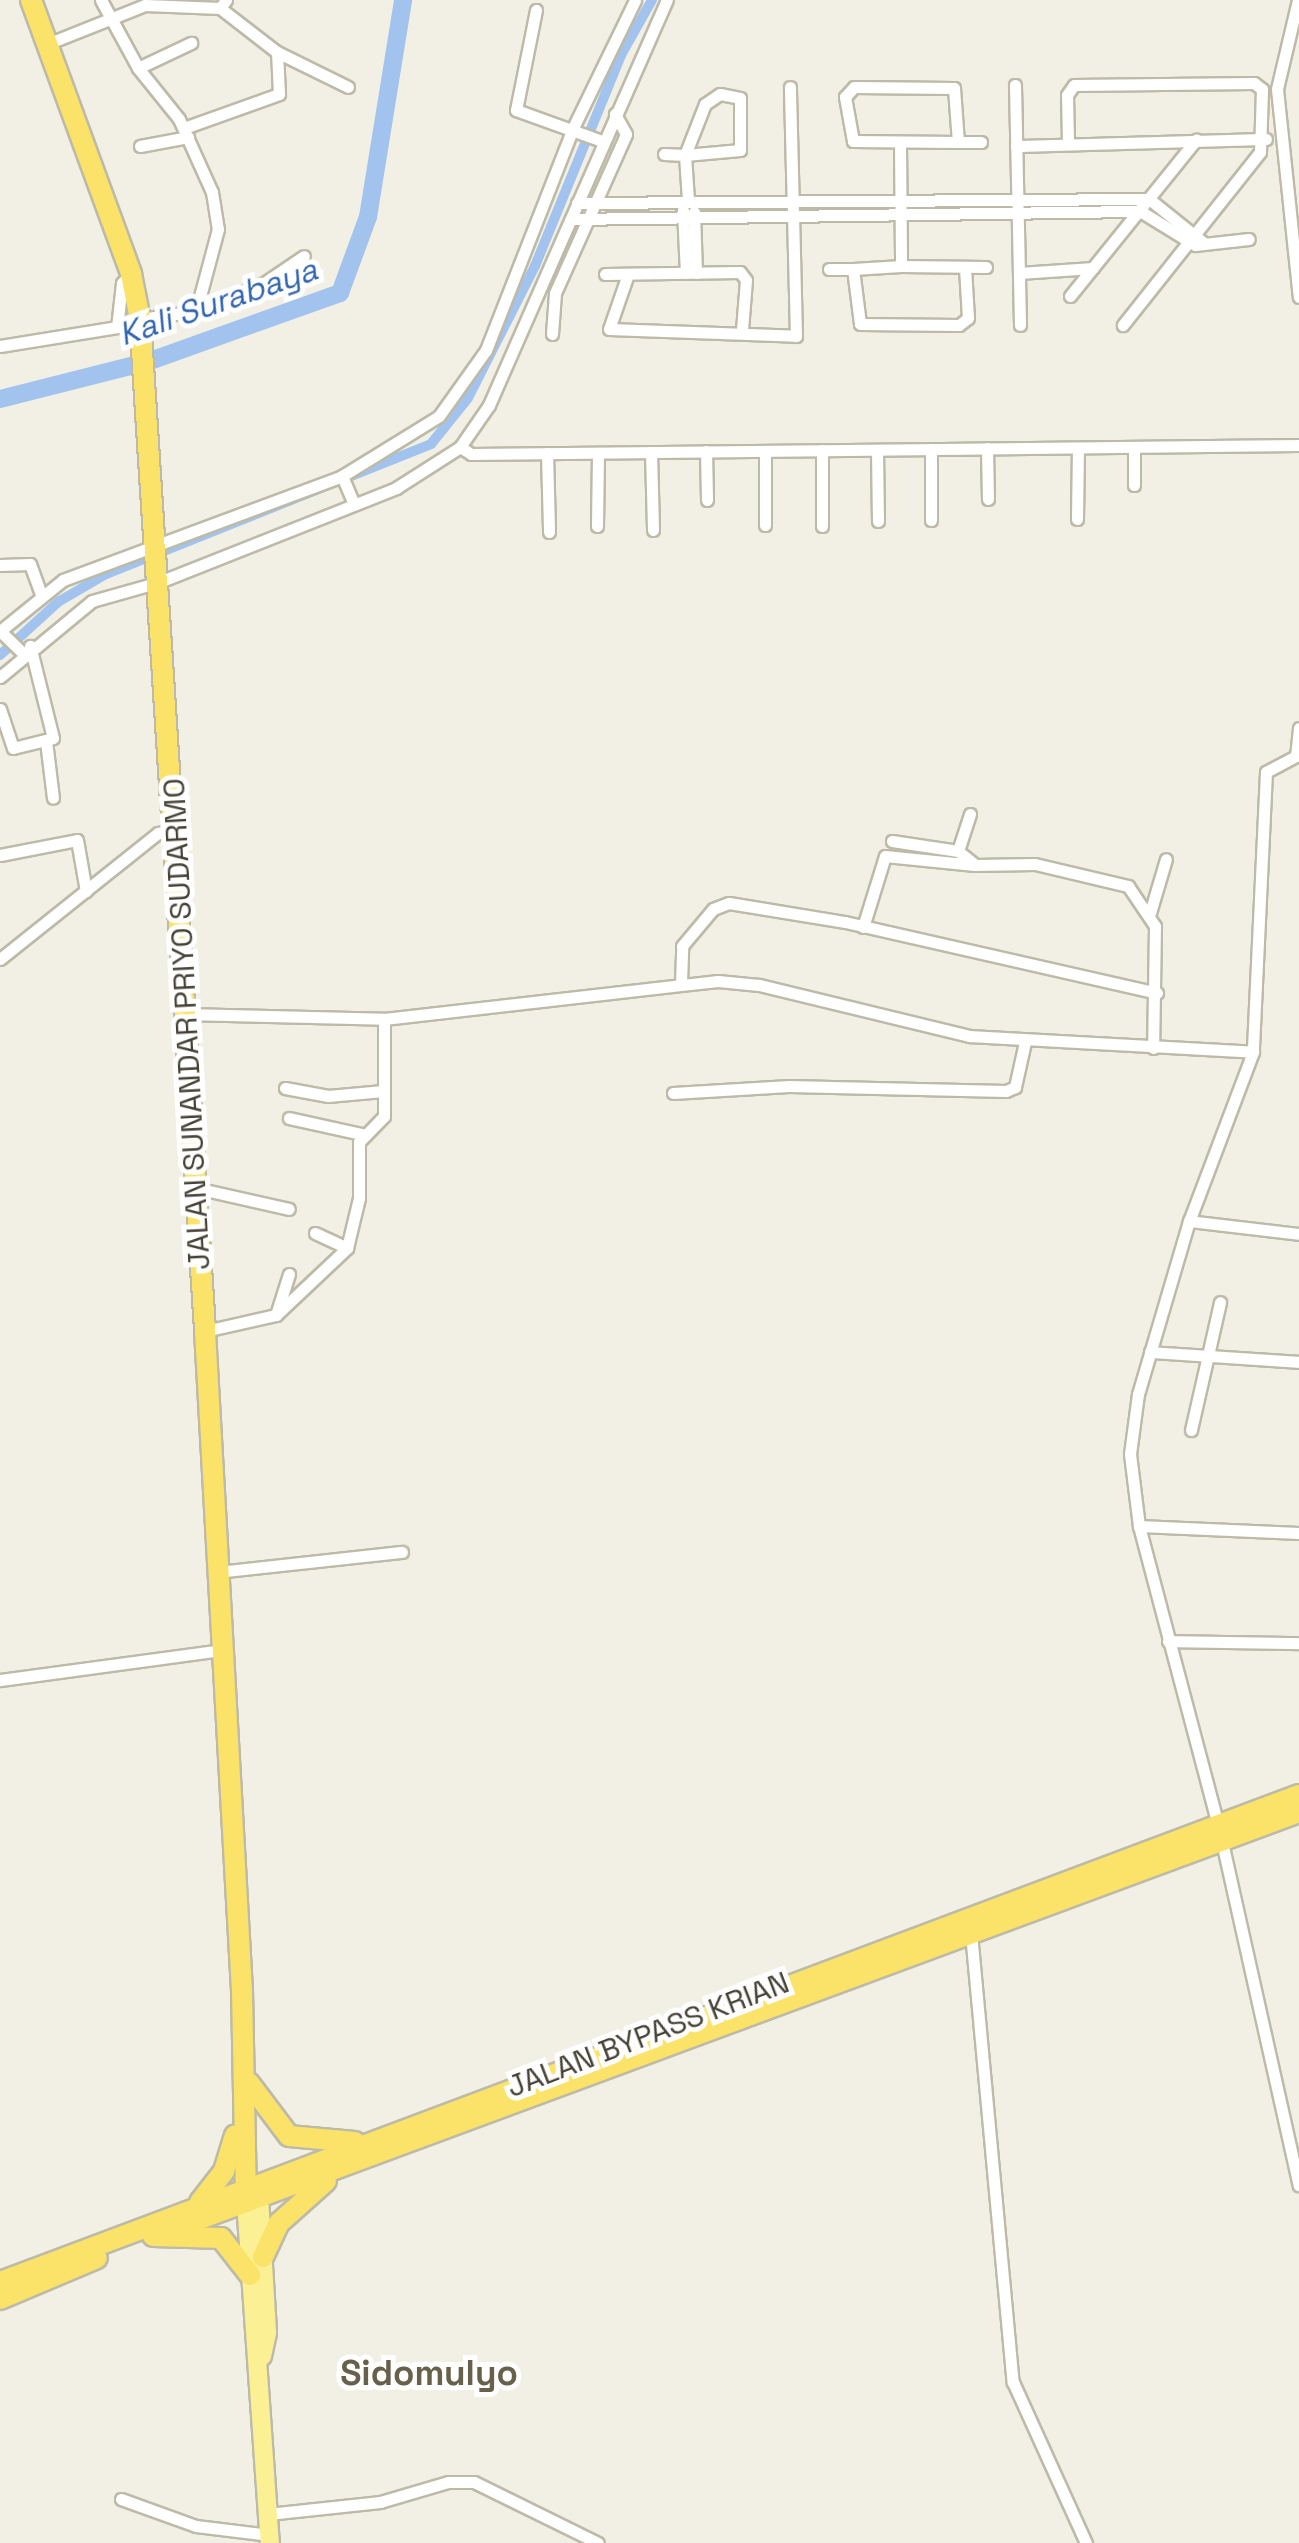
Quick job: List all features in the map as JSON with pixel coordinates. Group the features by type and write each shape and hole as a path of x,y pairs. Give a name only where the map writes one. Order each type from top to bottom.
{"highway":[{"name":"JALAN SUNANDAR PRIYO SUDARMO","path":"31,0 131,274 140,322 175,830 252,2191"},
{"name":"JALAN BYPASS KRIAN","path":"0,2282 199,2204 344,2168 971,1933 1220,1832 1299,1795"},
{"name":"JALAN BYPASS KRIAN","path":"0,2299 367,2143 1220,1832 1299,1812"},
{"name":"JALAN SUNANDAR PRIYO SUDARMO","path":"246,2075 240,2112 252,2191"},
{"path":"246,2075 289,2136 367,2143"},
{"path":"199,2204 229,2160 240,2112"},
{"path":"263,2257 279,2222 344,2168"},
{"path":"153,2236 221,2238 250,2275"}],"main road":[{"name":"JALAN SUNANDAR PRIYO SUDARMO","path":"252,2191 263,2257 267,2334 260,2362"},
{"name":"JALAN SUNANDAR PRIYO SUDARMO","path":"252,2191 250,2275 260,2362 269,2539"}],"street":[{"path":"101,0 107,20 186,133 217,214 196,312"},
{"path":"0,709 6,750 46,741 54,734 23,648 1,632 41,595 100,562 157,548 343,479 439,416 486,350 515,287 575,131 635,0"},
{"path":"0,677 23,648 92,601 434,469 460,446 489,405 535,294 572,219 600,140 667,0"},
{"path":"1298,0 1277,89 1278,139 1299,297"},
{"path":"47,44 160,3 223,4 277,52 348,87"},
{"path":"536,10 516,110 600,140"},
{"path":"138,68 191,43"},
{"path":"140,146 186,133 279,94 277,52"},
{"path":"1068,142 1067,95 1078,85 1254,83 1262,90 1260,153 1198,239 1123,325"},
{"path":"1015,85 1020,325"},
{"path":"627,277 610,329 742,330 752,338 798,333 790,87"},
{"path":"958,142 954,88 849,88 849,138 900,143 980,142"},
{"path":"664,154 685,155 740,150 740,98 709,100 685,155 691,273"},
{"path":"552,334 551,307 592,203 626,134 615,114"},
{"path":"1016,146 1278,139"},
{"path":"1070,296 1196,140"},
{"path":"900,143 901,266"},
{"path":"1017,206 1149,198 1198,239"},
{"path":"578,203 794,202 1140,211 1198,239 1249,239"},
{"path":"572,219 794,216 901,207"},
{"path":"140,322 196,312 264,282 304,256"},
{"path":"829,269 986,267"},
{"path":"853,269 860,324 959,325 968,318 965,268"},
{"path":"1019,273 1094,268"},
{"path":"0,346 117,327 122,283 131,274"},
{"path":"605,274 744,274 742,330"},
{"path":"515,287 535,294"},
{"path":"460,446 472,454 1299,445"},
{"path":"1134,447 1134,485"},
{"path":"987,448 988,498"},
{"path":"1077,519 1078,448"},
{"path":"931,449 932,520"},
{"path":"822,450 822,526"},
{"path":"878,450 878,521"},
{"path":"706,451 707,500"},
{"path":"765,451 766,525"},
{"path":"597,526 598,452"},
{"path":"652,452 653,530"},
{"path":"547,453 549,532"},
{"path":"343,479 353,501"},
{"path":"0,565 30,564 41,595"},
{"path":"1299,728 1297,756 1266,772 1254,1052 1188,1220 1150,1352 1130,1454 1139,1526 1292,2124 1299,2185"},
{"path":"46,741 54,798"},
{"path":"958,851 970,814"},
{"path":"0,959 158,834 175,830"},
{"path":"0,855 76,840 86,891"},
{"path":"892,840 958,851 975,865"},
{"path":"863,927 886,856 975,865 1035,864 1118,882 1151,904"},
{"path":"1152,1048 1157,993 1151,904 1166,859"},
{"path":"681,983 682,946 720,904 863,927 1157,993"},
{"path":"185,1014 384,1019 681,983 759,984 916,1026 1026,1042 1254,1052"},
{"path":"290,1118 362,1134 383,1120 384,1019"},
{"path":"674,1093 789,1086 1006,1091 1015,1087 1026,1042"},
{"path":"285,1088 328,1096 383,1091"},
{"path":"205,1332 276,1315 347,1248 356,1220 362,1134"},
{"path":"196,1188 289,1209"},
{"path":"1188,1220 1299,1234"},
{"path":"315,1234 347,1248"},
{"path":"276,1315 289,1274"},
{"path":"1191,1430 1220,1302"},
{"path":"1150,1352 1299,1362"},
{"path":"1139,1526 1299,1533"},
{"path":"217,1572 402,1552"},
{"path":"1168,1641 1299,1643"},
{"path":"0,1680 221,1650"},
{"path":"971,1933 1011,2372 1086,2543"},
{"path":"268,2497 380,2502 461,2480 598,2543"},
{"path":"121,2500 196,2526 269,2539"}],"waterway":[{"name":"Kali Surabaya","path":"0,399 150,361 340,293 368,217 403,0"},
{"path":"0,655 58,602 106,574 431,444 468,398 535,266 621,55 652,0"}],"district":[{"name":"Sidomulyo","path":"429,2373"}]}
